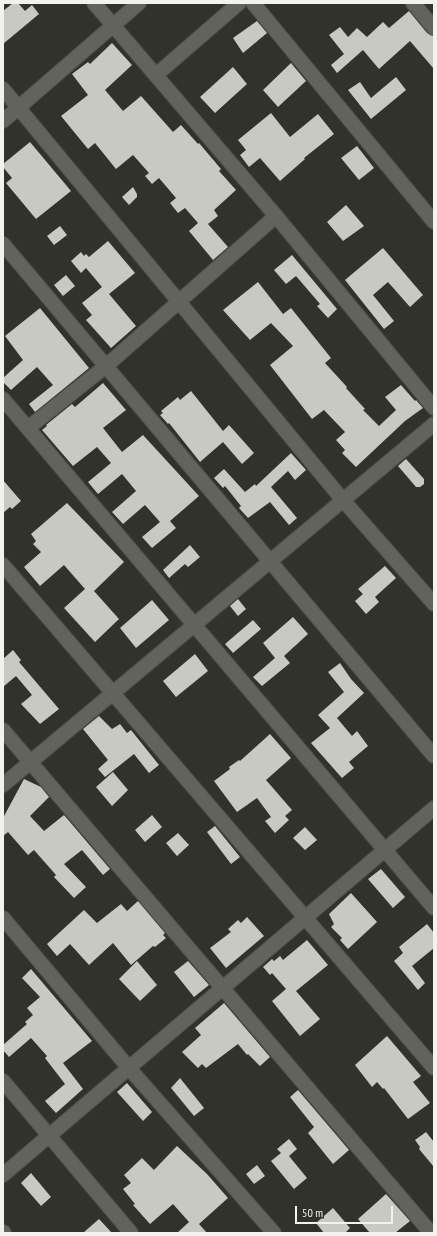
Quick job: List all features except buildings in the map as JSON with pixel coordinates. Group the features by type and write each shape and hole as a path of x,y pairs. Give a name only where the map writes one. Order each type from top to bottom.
{"street":[{"path":"94,3 276,216 434,408"},
{"path":"3,121 139,3"},
{"path":"156,75 239,3"},
{"path":"252,3 434,222"},
{"path":"413,3 434,28"},
{"path":"3,89 342,499 434,604"},
{"path":"28,428 106,366 276,216"},
{"path":"3,244 434,756"},
{"path":"3,399 434,908"},
{"path":"3,785 342,499 434,424"},
{"path":"3,565 434,1068"},
{"path":"3,730 431,1233"},
{"path":"3,1175 304,917 434,808"},
{"path":"3,918 128,1067 274,1233"},
{"path":"3,1082 131,1233"}]}
